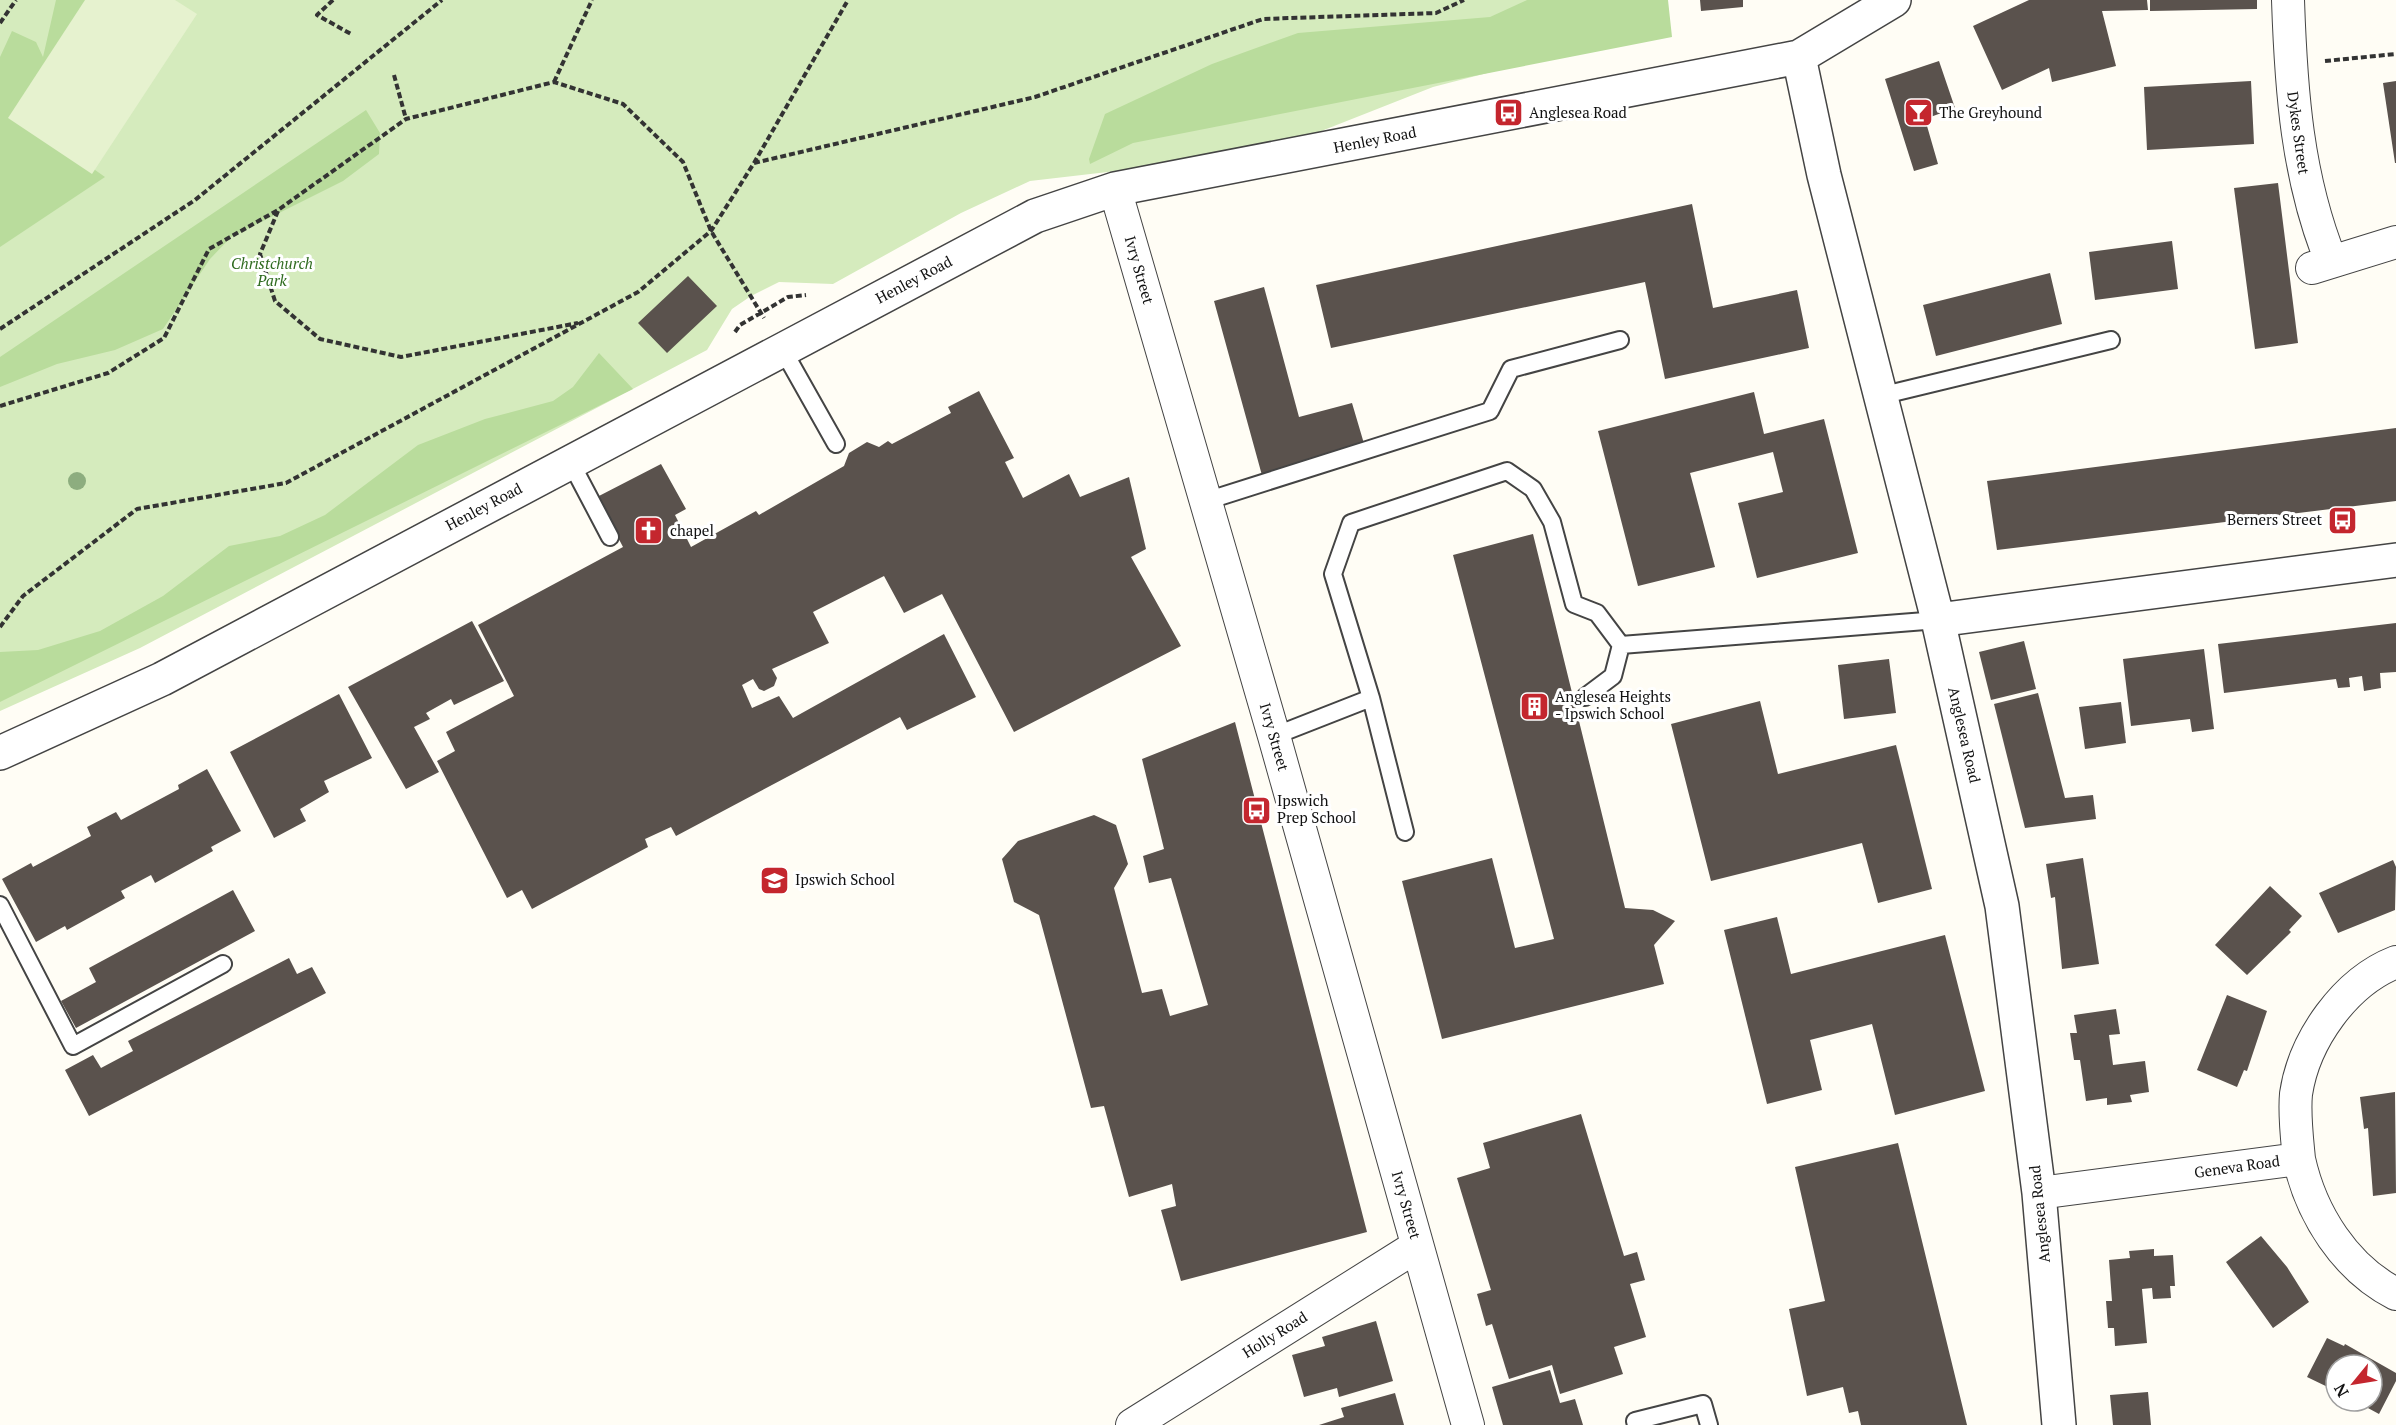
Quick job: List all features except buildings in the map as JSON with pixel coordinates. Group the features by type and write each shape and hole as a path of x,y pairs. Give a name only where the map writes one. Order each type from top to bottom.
{"street":[{"name":"Henley Road","path":"0,753 162,679 1035,216 1115,189 1799,57 1894,0"},
{"name":"Dykes Street","path":"2288,0 2292,104 2304,178 2319,232 2322,265 2396,242"},
{"name":"Anglesea Road","path":"1799,57 1824,175 1938,620 2002,906 2039,1193 2059,1425"},
{"name":"Ivry Street","path":"1115,189 1274,736 1468,1425"},
{"path":"1938,620 2396,560"},
{"path":"2299,1159 2296,1093 2309,1054 2323,1026 2341,1003 2360,983 2396,962"},
{"name":"Geneva Road","path":"2039,1193 2299,1159 2304,1182 2315,1209 2332,1237 2367,1275 2396,1294"},
{"name":"Holly Road","path":"1132,1425 1417,1246"}],"lane":[{"path":"1206,501 1490,411 1510,369 1620,340"},
{"path":"1880,396 2111,340"},
{"path":"783,350 836,444"},
{"path":"570,461 610,537"},
{"path":"1405,832 1371,698 1333,574 1352,523 1508,471 1533,489 1552,522 1574,604 1597,613 1621,645"},
{"path":"1621,645 1938,620"},
{"path":"1585,697 1613,676 1621,645"},
{"path":"1274,736 1371,698"},
{"path":"0,905 73,1046 224,964"},
{"path":"1635,1425 1635,1420 1703,1404 1709,1425"}],"path":[{"path":"0,23 16,0"},
{"path":"333,0 317,15 351,34"},
{"path":"0,329 195,200 442,0"},
{"path":"554,82 592,0"},
{"path":"0,627 23,596 137,509 286,483 638,292 711,231 754,164 848,0"},
{"path":"754,164 1035,97 1263,19 1436,13 1464,0"},
{"path":"2290,64 2396,54"},
{"path":"394,75 406,119"},
{"path":"0,406 108,374 164,338 210,249 278,210 406,119 554,82 623,104 654,131 683,162 711,231 783,350"},
{"path":"278,210 260,254 275,301 320,339 401,357 583,322"},
{"path":"730,339 740,325 760,312 788,297 811,295"}],"green space":[{"name":"Christchurch Park","path":"0,0 1605,0 1588,47 1433,87 1263,154 1030,181 961,213 833,284 779,282 751,296 732,309 707,350 140,648 0,711"},
{"path":"56,0 120,0 40,131 105,177 0,247 0,57 12,31 36,42 43,57"},
{"path":"85,0 175,0 197,14 92,174 8,118"},
{"path":"1527,0 1668,0 1672,37 1133,143 1090,164 1089,159 1105,114 1212,64 1298,33 1490,17"},
{"path":"366,110 380,133 379,154 343,181 231,237 210,259 163,329 115,350 57,364 0,387 0,357"},
{"path":"599,353 633,389 0,702 0,652 38,650 100,631 163,596 229,546 280,536 325,515 418,445 485,419 553,401 573,387"}],"place":[{"name":"Anglesea Road","path":"1508,113"},
{"name":"The Greyhound","path":"1918,113"},
{"name":"Berners Street","path":"2343,520"},
{"name":"chapel","path":"649,531"},
{"name":"Anglesea Heights - Ipswich School","path":"1534,706"},
{"name":"Ipswich Prep School","path":"1256,810"},
{"name":"Ipswich School","path":"774,880"}]}
